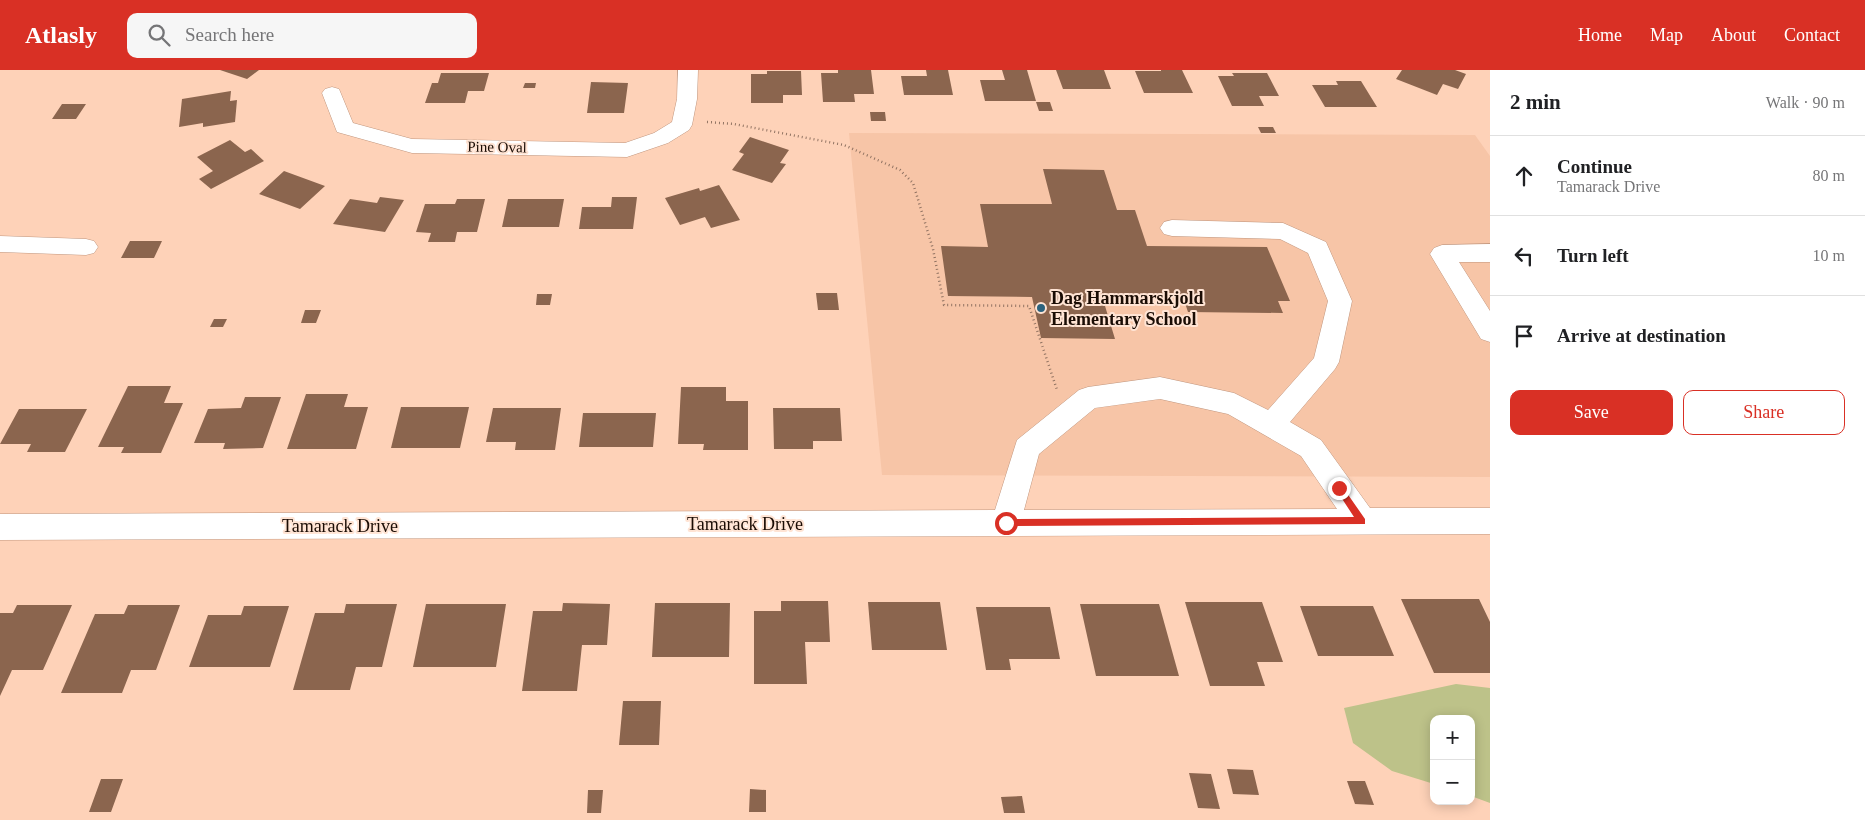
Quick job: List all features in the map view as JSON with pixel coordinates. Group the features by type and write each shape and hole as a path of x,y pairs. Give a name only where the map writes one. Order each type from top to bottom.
{"street":[{"name":"Pine Oval","path":"332,93 344,126 412,146 627,150 661,138 682,125 687,99 688,70"},
{"path":"1172,228 1283,231 1318,248 1340,301 1326,362 1271,425"},
{"path":"0,244 86,247"},
{"path":"1490,253 1442,254 1490,332"},
{"path":"1006,523 1027,448 1088,398 1160,388 1234,404 1311,448 1362,521"},
{"name":"Tamarack Drive","path":"0,527 1490,521"}],"path":[{"path":"706,122 734,124 844,145 900,170 913,183 933,249 944,305 1029,306 1060,397"}],"shaded area":[{"path":"849,133 1475,135 1490,156 1490,477 882,475"}],"green space":[{"path":"1456,684 1490,688 1490,803 1475,797 1475,715 1430,715 1430,783 1392,771 1353,743 1344,708"}],"building":[{"path":"220,70 259,70 247,79"},
{"path":"838,70 871,70 874,94 854,94 855,102 823,102 821,73 838,73"},
{"path":"926,70 948,70 953,95 904,95 901,76 927,76"},
{"path":"1002,70 1027,70 1036,101 985,101 980,80 1005,80"},
{"path":"1056,70 1104,70 1111,89 1063,89"},
{"path":"1182,70 1193,93 1144,93 1135,71"},
{"path":"1402,70 1455,70 1466,74 1458,89 1443,84 1437,95 1396,79"},
{"path":"767,71 801,71 802,95 783,95 783,103 751,103 751,74 767,74"},
{"path":"441,73 489,73 484,91 468,91 465,103 425,103 432,83 438,83"},
{"path":"1232,73 1267,73 1279,96 1259,96 1264,106 1232,106 1218,76 1234,76"},
{"path":"1336,81 1361,81 1377,107 1325,107 1312,85 1338,85"},
{"path":"591,82 628,83 624,113 587,113"},
{"path":"525,83 536,83 535,88 523,88"},
{"path":"231,91 230,101 237,100 235,122 203,127 203,123 179,127 182,99"},
{"path":"1036,102 1050,102 1053,111 1039,111"},
{"path":"62,104 86,104 76,119 52,119"},
{"path":"870,112 885,112 886,121 871,121"},
{"path":"1258,127 1273,127 1276,133 1261,133"},
{"path":"750,137 789,150 780,163 786,164 772,183 732,170 744,154 739,152"},
{"path":"230,140 245,152 251,149 264,161 211,189 199,179 213,171 197,157"},
{"path":"1043,169 1104,170 1117,210 1135,210 1147,246 1267,247 1290,301 1278,301 1283,313 1188,312 1183,297 1102,296 1115,339 1041,338 1032,297 948,296 941,246 988,247 980,204 1052,204"},
{"path":"284,171 325,186 300,209 259,194"},
{"path":"719,185 740,220 711,228 705,217 680,225 665,198 699,188 700,191"},
{"path":"380,197 404,200 385,232 333,224 350,199 377,203"},
{"path":"612,197 637,197 633,229 579,229 582,207 611,207"},
{"path":"457,199 485,199 477,232 457,232 455,242 428,242 431,233 416,232 425,204 455,204"},
{"path":"508,199 564,199 559,227 502,227"},
{"path":"130,241 162,241 154,258 121,258"},
{"path":"816,293 837,293 839,310 818,310"},
{"path":"537,294 552,294 550,305 536,305"},
{"path":"305,310 321,310 316,323 301,323"},
{"path":"214,319 227,319 223,327 210,327"},
{"path":"128,386 171,386 164,403 183,403 161,453 121,453 124,447 98,447"},
{"path":"681,387 726,387 726,401 748,401 748,450 703,450 704,444 678,444"},
{"path":"306,394 348,394 344,407 368,407 356,449 287,449"},
{"path":"245,397 281,397 263,448 223,449 225,443 194,443 208,409 241,408"},
{"path":"401,407 469,407 460,448 391,448"},
{"path":"493,408 561,408 555,450 515,450 516,442 486,442"},
{"path":"773,408 840,408 842,441 813,441 813,449 774,449"},
{"path":"19,409 87,409 65,452 27,452 31,444 0,444"},
{"path":"583,413 656,413 653,447 579,447"},
{"path":"1401,599 1479,599 1490,622 1490,673 1434,673"},
{"path":"781,601 828,601 830,642 805,642 807,684 754,684 754,611 781,611"},
{"path":"868,602 940,602 947,650 872,650"},
{"path":"1185,602 1262,602 1283,662 1257,662 1265,686 1210,686"},
{"path":"563,603 610,604 607,645 582,645 577,691 522,691 533,611 562,611"},
{"path":"655,603 730,603 729,657 652,657"},
{"path":"346,604 397,604 382,667 356,667 350,690 293,690 315,613 344,613"},
{"path":"426,604 506,604 496,667 413,667"},
{"path":"1080,604 1159,604 1179,676 1096,676"},
{"path":"17,605 72,605 43,670 12,670 0,696 0,613 13,613"},
{"path":"128,605 180,605 156,670 131,670 122,693 61,693 95,614 124,614"},
{"path":"244,606 289,606 270,667 189,667 208,615 241,615"},
{"path":"1300,606 1373,606 1394,656 1318,656"},
{"path":"976,607 1050,607 1060,659 1009,659 1011,670 986,670"},
{"path":"623,701 661,701 659,745 619,745"},
{"path":"1227,769 1253,770 1259,795 1233,794"},
{"path":"1189,773 1211,774 1220,809 1198,808"},
{"path":"101,779 123,779 111,812 89,812"},
{"path":"1347,781 1365,781 1374,805 1355,804"},
{"path":"750,789 766,790 766,812 749,812"},
{"path":"588,790 603,790 601,813 587,813"},
{"path":"1022,796 1025,813 1004,813 1001,797"}],"place":[{"name":"Dag Hammarskjold Elementary School","path":"1041,308"}],"route":[{"path":"1006,523 1362,521 1339,488"}]}
